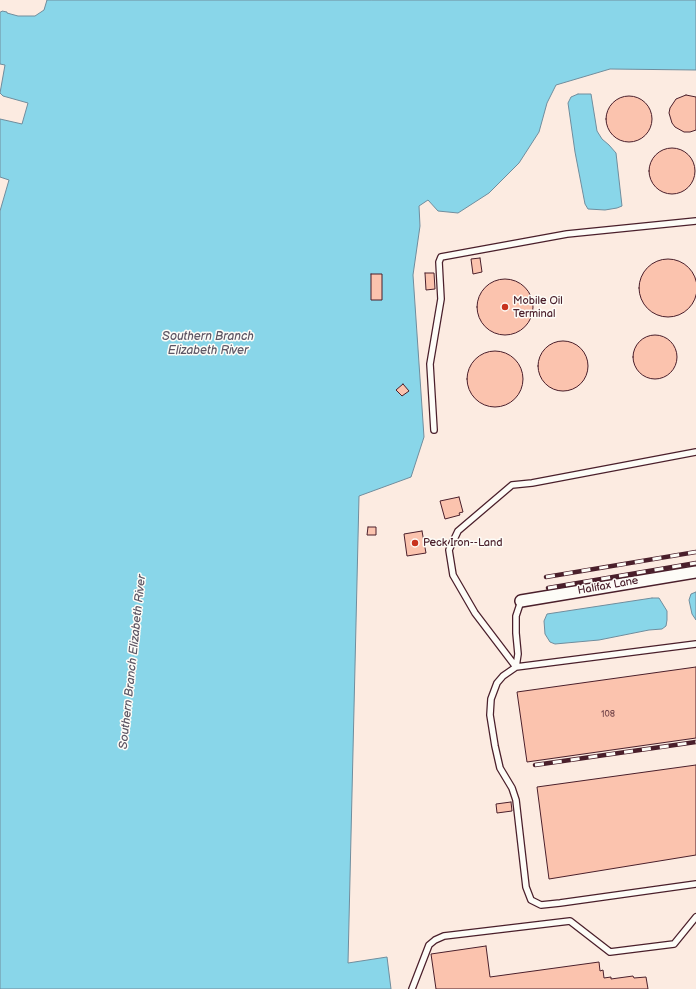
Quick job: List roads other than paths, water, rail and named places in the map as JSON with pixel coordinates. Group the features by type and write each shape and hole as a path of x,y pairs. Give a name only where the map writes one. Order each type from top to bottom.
{"street":[{"name":"Halifax Lane","path":"521,601 696,572"}],"lane":[{"path":"434,430 430,364 441,299 439,262 442,257 567,234 696,221"},
{"path":"516,667 475,613 453,575 449,550 458,532 512,485 532,483 696,452"},
{"path":"516,667 518,654 516,616 521,601"},
{"path":"696,644 516,667 503,676 497,683 491,699 490,715 500,768 512,788 516,800 526,887 531,900 541,905 696,884"},
{"path":"412,989 429,945 435,940 444,936 570,921 610,952 674,944 696,917"}],"water":[{"name":"Southern Branch Elizabeth River","path":"47,0 696,0 696,70 610,69 556,85 547,103 539,132 519,163 489,193 458,213 438,211 428,200 419,206 420,226 413,275 424,437 411,477 359,496 348,963 387,957 391,989 0,989 0,211 9,180 0,177 0,119 22,124 28,103 3,96 0,93 5,65 0,64 0,12 7,12 18,16 35,16 44,10"},
{"path":"578,94 591,94 597,131 602,139 616,153 622,206 617,208 605,210 588,209 585,204 575,152 568,103 571,97"},
{"path":"696,592 696,620 692,614 689,600 691,594"},
{"path":"659,598 667,611 666,626 662,629 649,630 599,640 555,644 550,642 545,634 544,621 547,614"}],"railway":[{"path":"546,577 696,552"},
{"path":"548,588 696,563"},
{"path":"535,765 696,742"}],"place":[{"name":"Mobile Oil Terminal","path":"505,307"},
{"name":"Peck Iron--Land","path":"415,543"}]}
